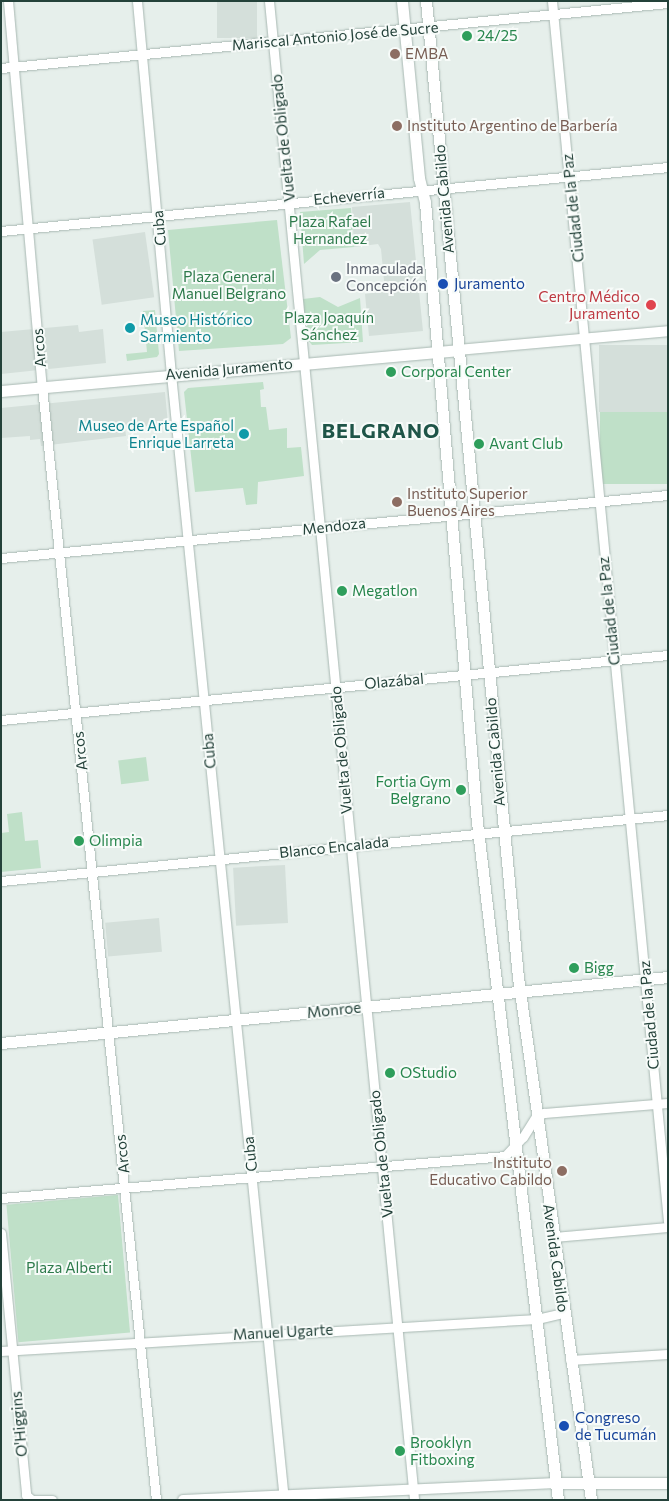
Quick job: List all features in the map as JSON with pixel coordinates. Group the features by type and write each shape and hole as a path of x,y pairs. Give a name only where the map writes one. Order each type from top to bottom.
{"main road":[{"name":"Avenida Cabildo","path":"402,1 437,351 449,514 478,833 514,1147 558,1500"},
{"name":"Avenida Cabildo","path":"426,1 455,350 474,512 502,830 536,1116 591,1500"},
{"name":"Avenida Juramento","path":"1,391 303,362 455,350"},
{"name":"Monroe","path":"1,1043 668,977"},
{"path":"557,1483 589,1485 668,1483"}],"street":[{"name":"Arcos","path":"8,1 42,387 156,1500"},
{"name":"Cuba","path":"137,1 171,374 284,1498"},
{"name":"Vuelta de Obligado","path":"269,1 413,1495"},
{"name":"Ciudad de la Paz","path":"552,1 586,339 599,502 668,1222"},
{"name":"Mariscal Antonio José de Sucre","path":"1,68 554,16 668,3"},
{"name":"Echeverría","path":"1,231 422,189 668,167"},
{"path":"455,350 668,331"},
{"name":"Mendoza","path":"1,558 449,514 668,495"},
{"name":"Olazábal","path":"1,720 668,655"},
{"name":"Blanco Encalada","path":"1,881 668,815"},
{"path":"1,1198 505,1156 514,1147 536,1116 668,1103"},
{"path":"554,1237 668,1227"},
{"name":"O'Higgins","path":"1,1233 26,1496 32,1500 52,1500"},
{"name":"Manuel Ugarte","path":"1,1351 268,1333 536,1319 564,1313"},
{"path":"570,1360 668,1354"},
{"path":"183,1500 413,1495 557,1483"}],"shaded area":[{"path":"217,1 257,1 257,38 217,38"},
{"path":"410,202 423,331 369,336 365,294 385,291 381,249 378,244 354,247 352,207"},
{"path":"145,232 154,297 102,305 93,239"},
{"path":"78,325 79,332 103,329 106,363 1,374 1,332"},
{"path":"599,345 668,345 668,412 599,412"},
{"path":"165,392 168,424 125,428 126,436 41,446 40,439 30,440 30,436 1,438 1,408"},
{"path":"285,865 288,923 236,926 233,868"},
{"path":"159,918 162,952 108,957 105,923"}],"green space":[{"name":"Plaza Rafael Hernandez","path":"351,208 354,247 320,250 304,264 300,212"},
{"name":"Plaza General Manuel Belgrano","path":"277,220 291,338 283,344 179,351 168,230"},
{"name":"Plaza Joaquín Sánchez","path":"320,297 338,307 360,298 363,342 312,345 307,339 303,299"},
{"path":"155,310 159,354 157,357 127,361 126,354 147,352 143,311"},
{"path":"263,382 264,389 260,390 261,407 266,407 269,430 287,428 287,448 301,447 304,476 258,482 257,504 246,505 243,488 195,492 184,392 188,388"},
{"path":"600,412 668,412 668,484 600,484"},
{"path":"146,757 149,781 121,784 118,760"},
{"path":"22,812 25,841 38,840 41,868 1,872 1,833 9,832 7,814"},
{"name":"Plaza Alberti","path":"118,1195 130,1332 18,1342 6,1205"}],"place":[{"name":"24/25","path":"467,36"},
{"name":"EMBA","path":"395,54"},
{"name":"Instituto Argentino de Barbería","path":"397,126"},
{"name":"Inmaculada Concepción","path":"336,277"},
{"name":"Juramento","path":"443,284"},
{"name":"Centro Médico Juramento","path":"651,305"},
{"name":"Museo Histórico Sarmiento","path":"130,328"},
{"name":"Corporal Center","path":"391,372"},
{"name":"Museo de Arte Español Enrique Larreta","path":"244,434"},
{"name":"Avant Club","path":"479,444"},
{"name":"Instituto Superior Buenos Aires","path":"397,502"},
{"name":"Megatlon","path":"342,591"},
{"name":"Fortia Gym Belgrano","path":"461,790"},
{"name":"Olimpia","path":"79,841"},
{"name":"Bigg","path":"574,968"},
{"name":"OStudio","path":"390,1073"},
{"name":"Instituto Educativo Cabildo","path":"562,1171"},
{"name":"Congreso de Tucumán","path":"564,1426"},
{"name":"Brooklyn Fitboxing","path":"400,1451"}],"district":[{"name":"BELGRANO","path":"381,430"}]}
